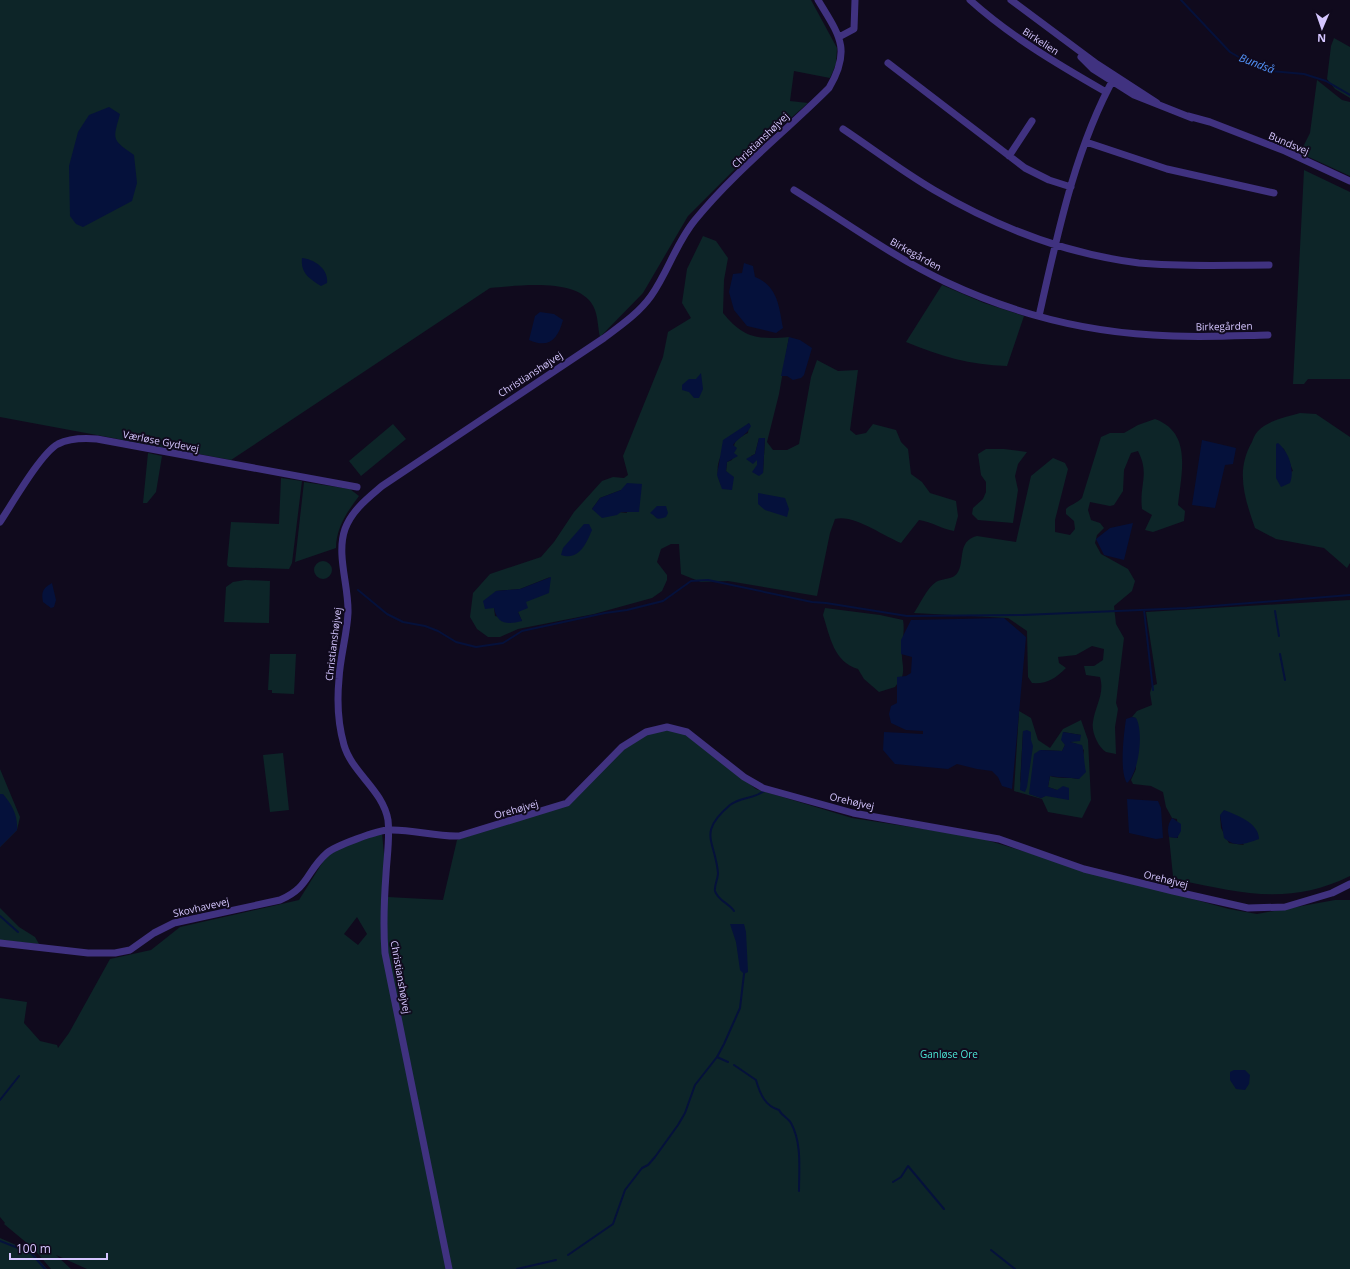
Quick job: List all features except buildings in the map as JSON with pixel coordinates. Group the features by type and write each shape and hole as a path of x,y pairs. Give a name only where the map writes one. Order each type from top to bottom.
{"street":[{"name":"Christianshøjvej","path":"449,1269 385,953 383,920 388,830 387,819 383,804 344,746 338,707 339,678 348,612 342,541 350,518 359,506 382,486 604,338 651,297 683,236 695,219 742,170 829,88 840,67 842,57 839,37 818,0"},
{"path":"839,37 854,29 855,0"},
{"name":"Birkelien","path":"970,0 997,23 1053,60 1106,92"},
{"name":"Bundsvej","path":"1011,0 1070,46 1093,69 1157,103 1188,116 1198,122 1218,127 1285,151 1350,181"},
{"path":"888,63 1025,168 1049,180 1071,187"},
{"path":"1039,316 1055,245 1071,187 1086,142 1106,92 1113,79"},
{"path":"1009,156 1032,121"},
{"path":"843,129 933,190 974,212 1016,231 1055,245 1092,255 1138,262 1180,265 1269,265"},
{"path":"1086,142 1168,169 1274,193"},
{"name":"Birkegården","path":"794,190 879,245 938,278 984,298 1039,316 1074,325 1153,335 1268,335"},
{"name":"Værløse Gydevej","path":"0,522 46,455 58,444 83,438 97,439 357,488"},
{"name":"Orehøjvej","path":"388,830 459,836 557,807 572,799 622,747 646,732 667,728 687,732 744,777 764,788 853,813 999,839 1084,869 1248,908 1285,907 1332,893 1350,884"},
{"name":"Skovhavevej","path":"0,943 88,953 116,953 130,950 154,933 174,923 280,900 298,890 325,855 334,847 388,830"}],"green space":[{"path":"0,0 811,0 837,48 836,64 830,78 794,71 790,101 808,103 753,151 688,216 643,293 600,337 595,310 588,299 577,292 564,288 532,285 490,288 231,460 0,417"},
{"path":"1334,38 1350,47 1350,98 1335,89 1327,79 1331,46"},
{"path":"1317,80 1342,100 1350,102 1350,176 1300,153 1310,133"},
{"path":"1304,170 1350,192 1350,379 1308,379 1304,384 1293,384"},
{"path":"703,236 716,241 728,258 724,280 723,313 737,328 752,336 768,338 789,337 779,394 767,442 773,450 787,450 799,444 811,377 817,360 838,371 858,370 850,430 856,435 866,433 873,424 896,430 901,442 908,449 911,474 922,482 930,493 956,501 958,516 954,531 919,520 901,543 868,526 843,518 835,519 830,533 817,596 728,581 701,582 681,574 679,544 671,544 661,549 657,562 667,575 667,580 662,591 652,598 594,614 518,629 500,637 488,637 477,629 470,617 473,593 490,574 541,557 554,542 574,512 602,481 613,477 624,478 628,475 623,456 663,357 668,332 691,318 682,303 687,269","holes":["749,423 748,433 736,441 732,460 727,462 726,471 729,475 721,485 718,475 718,466 720,458 730,444","759,438 765,438 763,473 757,465 757,459 751,456 755,454","621,490 627,513 592,509 600,498","550,577 525,602 518,612 522,621 495,616 494,608 496,591 520,589"]},
{"path":"942,285 984,303 1024,316 1007,366 980,364 955,359 931,352 906,342"},
{"path":"1300,413 1316,414 1350,437 1350,563 1347,568 1324,548 1276,539 1255,528 1251,517 1245,496 1243,474 1247,453 1255,435 1267,424","holes":["1276,444 1284,449 1293,471 1276,478"]},
{"path":"1155,419 1167,425 1175,434 1180,444 1182,468 1178,505 1185,511 1184,521 1153,532 1145,530 1152,515 1142,509 1141,501 1144,473 1138,451 1131,453 1124,470 1123,491 1114,505 1110,506 1090,502 1088,510 1091,520 1100,523 1104,528 1097,535 1095,543 1101,554 1128,569 1135,581 1132,591 1114,606 1116,624 1124,638 1116,703 1118,709 1115,727 1116,754 1103,750 1094,734 1093,722 1101,694 1101,683 1100,677 1086,675 1084,666 1094,666 1103,660 1104,649 1092,646 1076,655 1058,657 1059,663 1066,668 1046,682 1032,683 1028,677 1027,631 1008,618 914,613 927,592 936,582 956,575 960,567 964,546 971,538 977,536 1016,542 1031,476 1053,458 1065,463 1068,469 1055,520 1055,532 1070,535 1075,529 1074,521 1066,514 1066,509 1082,498 1101,437 1110,433 1124,433 1138,425"},
{"path":"393,424 406,439 361,476 349,461"},
{"path":"986,449 1004,449 1027,452 1018,464 1015,476 1018,490 1013,523 978,520 972,514 973,508 983,499 986,492 986,482 981,475 978,454"},
{"path":"148,453 162,456 156,492 147,503 143,503"},
{"path":"281,478 302,481 292,563 289,569 229,567 227,565 231,522 279,524"},
{"path":"304,482 350,489 359,496 346,514 340,527 336,541 336,548 295,562"},
{"path":"323,561 329,564 332,570 329,576 323,579 317,576 314,570 317,564"},
{"path":"245,580 270,581 269,623 224,622 226,587 233,582"},
{"path":"1350,600 1350,876 1328,885 1306,891 1285,894 1265,894 1223,889 1179,880 1173,876 1169,837 1178,838 1177,819 1172,818 1166,807 1163,792 1151,786 1133,784 1131,780 1136,769 1136,718 1132,717 1137,711 1152,705 1150,693 1152,686 1157,684 1146,612","holes":["1220,815 1244,845 1229,843 1221,828"]},
{"path":"825,608 880,615 903,620 903,674 895,687 879,692 864,679 858,669 843,661 834,648 831,640 823,615"},
{"path":"270,654 296,654 294,694 272,693 272,690 268,690"},
{"path":"1019,711 1031,718 1038,740 1050,748 1063,729 1081,720 1088,740 1091,800 1082,818 1048,812 1042,799 1014,791","holes":["1023,731 1031,733 1020,784","1063,732 1081,735 1070,742 1077,744 1084,750 1079,779 1050,776 1048,787 1057,790 1041,798 1030,794 1041,750 1062,751 1065,745"]},
{"name":"Ganløse Ore","path":"669,729 686,733 756,789 852,818 976,837 1073,866 1229,909 1257,914 1335,900 1350,900 1350,1269 87,1269 56,1255 71,1269 51,1269 34,1249 4,1224 5,1223 0,1217 0,998 27,1002 24,1023 40,1041 57,1045 58,1048 69,1033 110,959 151,950 180,927 299,900 329,852 382,833 388,897 443,900 457,840 572,801 623,749 652,730","holes":["357,917 367,934 358,945 344,934"]},
{"path":"283,753 289,810 270,812 263,755"},
{"path":"0,769 20,817 17,830 0,847"},
{"path":"0,908 19,927 35,937 39,944 0,940"},
{"path":"0,1238 32,1252 47,1269 0,1269"}],"shaded area":[{"path":"109,107 120,114 115,134 121,146 134,155 137,183 132,201 83,227 76,224 70,216 69,166 78,132 89,115"},
{"path":"302,258 311,260 323,269 326,273 327,283 321,286 304,272"},
{"path":"744,263 753,266 755,277 769,286 776,298 783,328 776,333 747,326 734,310 729,292 733,274 742,273"},
{"path":"540,312 554,314 563,320 555,337 547,343 536,343 529,340 535,316"},
{"path":"789,337 800,340 812,348 804,375 801,378 793,380 787,376 781,376"},
{"path":"701,373 703,389 699,398 694,398 689,392 682,390 682,385 689,379 696,379"},
{"path":"749,423 751,426 749,429 733,445 737,448 734,453 738,456 727,462 726,471 734,477 732,490 722,489 717,475 723,440"},
{"path":"759,438 765,438 763,473 759,476 752,472 757,465 757,460 753,464 746,459 755,454"},
{"path":"1202,440 1236,448 1233,464 1225,465 1215,508 1192,505"},
{"path":"1278,443 1288,456 1292,473 1290,483 1281,487 1276,478 1276,444"},
{"path":"627,483 642,484 639,512 621,512 617,515 602,518 592,509 600,498 621,490"},
{"path":"758,493 785,498 789,509 787,517 765,510 758,504"},
{"path":"657,506 666,506 668,513 666,517 658,519 650,513"},
{"path":"1133,523 1124,560 1104,555 1096,539 1110,528"},
{"path":"584,524 589,524 592,530 584,546 573,556 561,555 563,548"},
{"path":"551,577 549,593 526,602 528,608 518,612 522,621 507,623 500,620 495,613 494,608 485,609 483,601 496,591 520,589"},
{"path":"52,583 56,600 54,607 51,608 43,602 42,596 43,591"},
{"path":"1004,618 1026,637 1012,789 1002,786 998,777 992,771 957,764 948,769 895,764 883,750 884,732 923,734 923,731 906,730 891,723 889,714 891,706 897,703 897,677 906,676 911,673 912,657 901,654 901,640 911,620"},
{"path":"1132,717 1136,718 1138,724 1140,742 1135,770 1127,783 1123,770 1123,742 1126,719"},
{"path":"1027,730 1031,732 1033,746 1025,792 1020,790 1023,731"},
{"path":"1063,732 1081,735 1080,741 1070,742 1082,745 1086,772 1079,779 1050,776 1048,787 1057,790 1063,786 1069,788 1069,800 1046,796 1041,798 1029,794 1034,754 1040,750 1062,751 1065,745 1061,740"},
{"path":"0,794 3,794 12,806 17,830 0,847"},
{"path":"1127,799 1158,801 1161,808 1163,838 1156,839 1129,833"},
{"path":"1224,810 1241,817 1251,824 1258,833 1259,839 1245,844 1237,844 1224,838 1220,815"},
{"path":"1172,818 1181,824 1181,831 1177,838 1169,837 1168,827"},
{"path":"730,924 744,924 746,932 748,972 744,974 740,970 736,942"},
{"path":"1234,1070 1245,1070 1250,1075 1249,1084 1245,1090 1236,1089 1230,1080 1230,1072"}],"waterway":[{"name":"Bundså","path":"1181,0 1230,52 1256,67 1271,71 1304,74 1326,81 1350,95"},
{"path":"358,590 387,614 403,622 425,626 438,631 456,642 476,647 503,643 522,631 605,613 627,610 663,601 691,581 708,580 812,602 907,616 1023,615 1187,608 1350,595"},
{"path":"1144,610 1153,690"},
{"path":"1275,611 1279,636"},
{"path":"1280,654 1285,680"},
{"path":"734,911 721,900 715,891 718,873 710,837 711,830 720,815 734,802 760,794 764,791"},
{"path":"0,916 18,932"},
{"path":"568,1255 613,1224 625,1190 642,1168 648,1165 655,1157 678,1125 685,1113 695,1085 717,1057 740,1008 744,974"},
{"path":"717,1057 728,1062"},
{"path":"734,1065 756,1080 761,1095 764,1099 770,1106 779,1110 791,1123 797,1139 799,1191"},
{"path":"0,1100 19,1076"},
{"path":"893,1182 901,1177 908,1166 944,1209"},
{"path":"0,1241 31,1253 45,1269"},
{"path":"991,1250 1015,1269"},
{"path":"517,1269 556,1260"}]}
